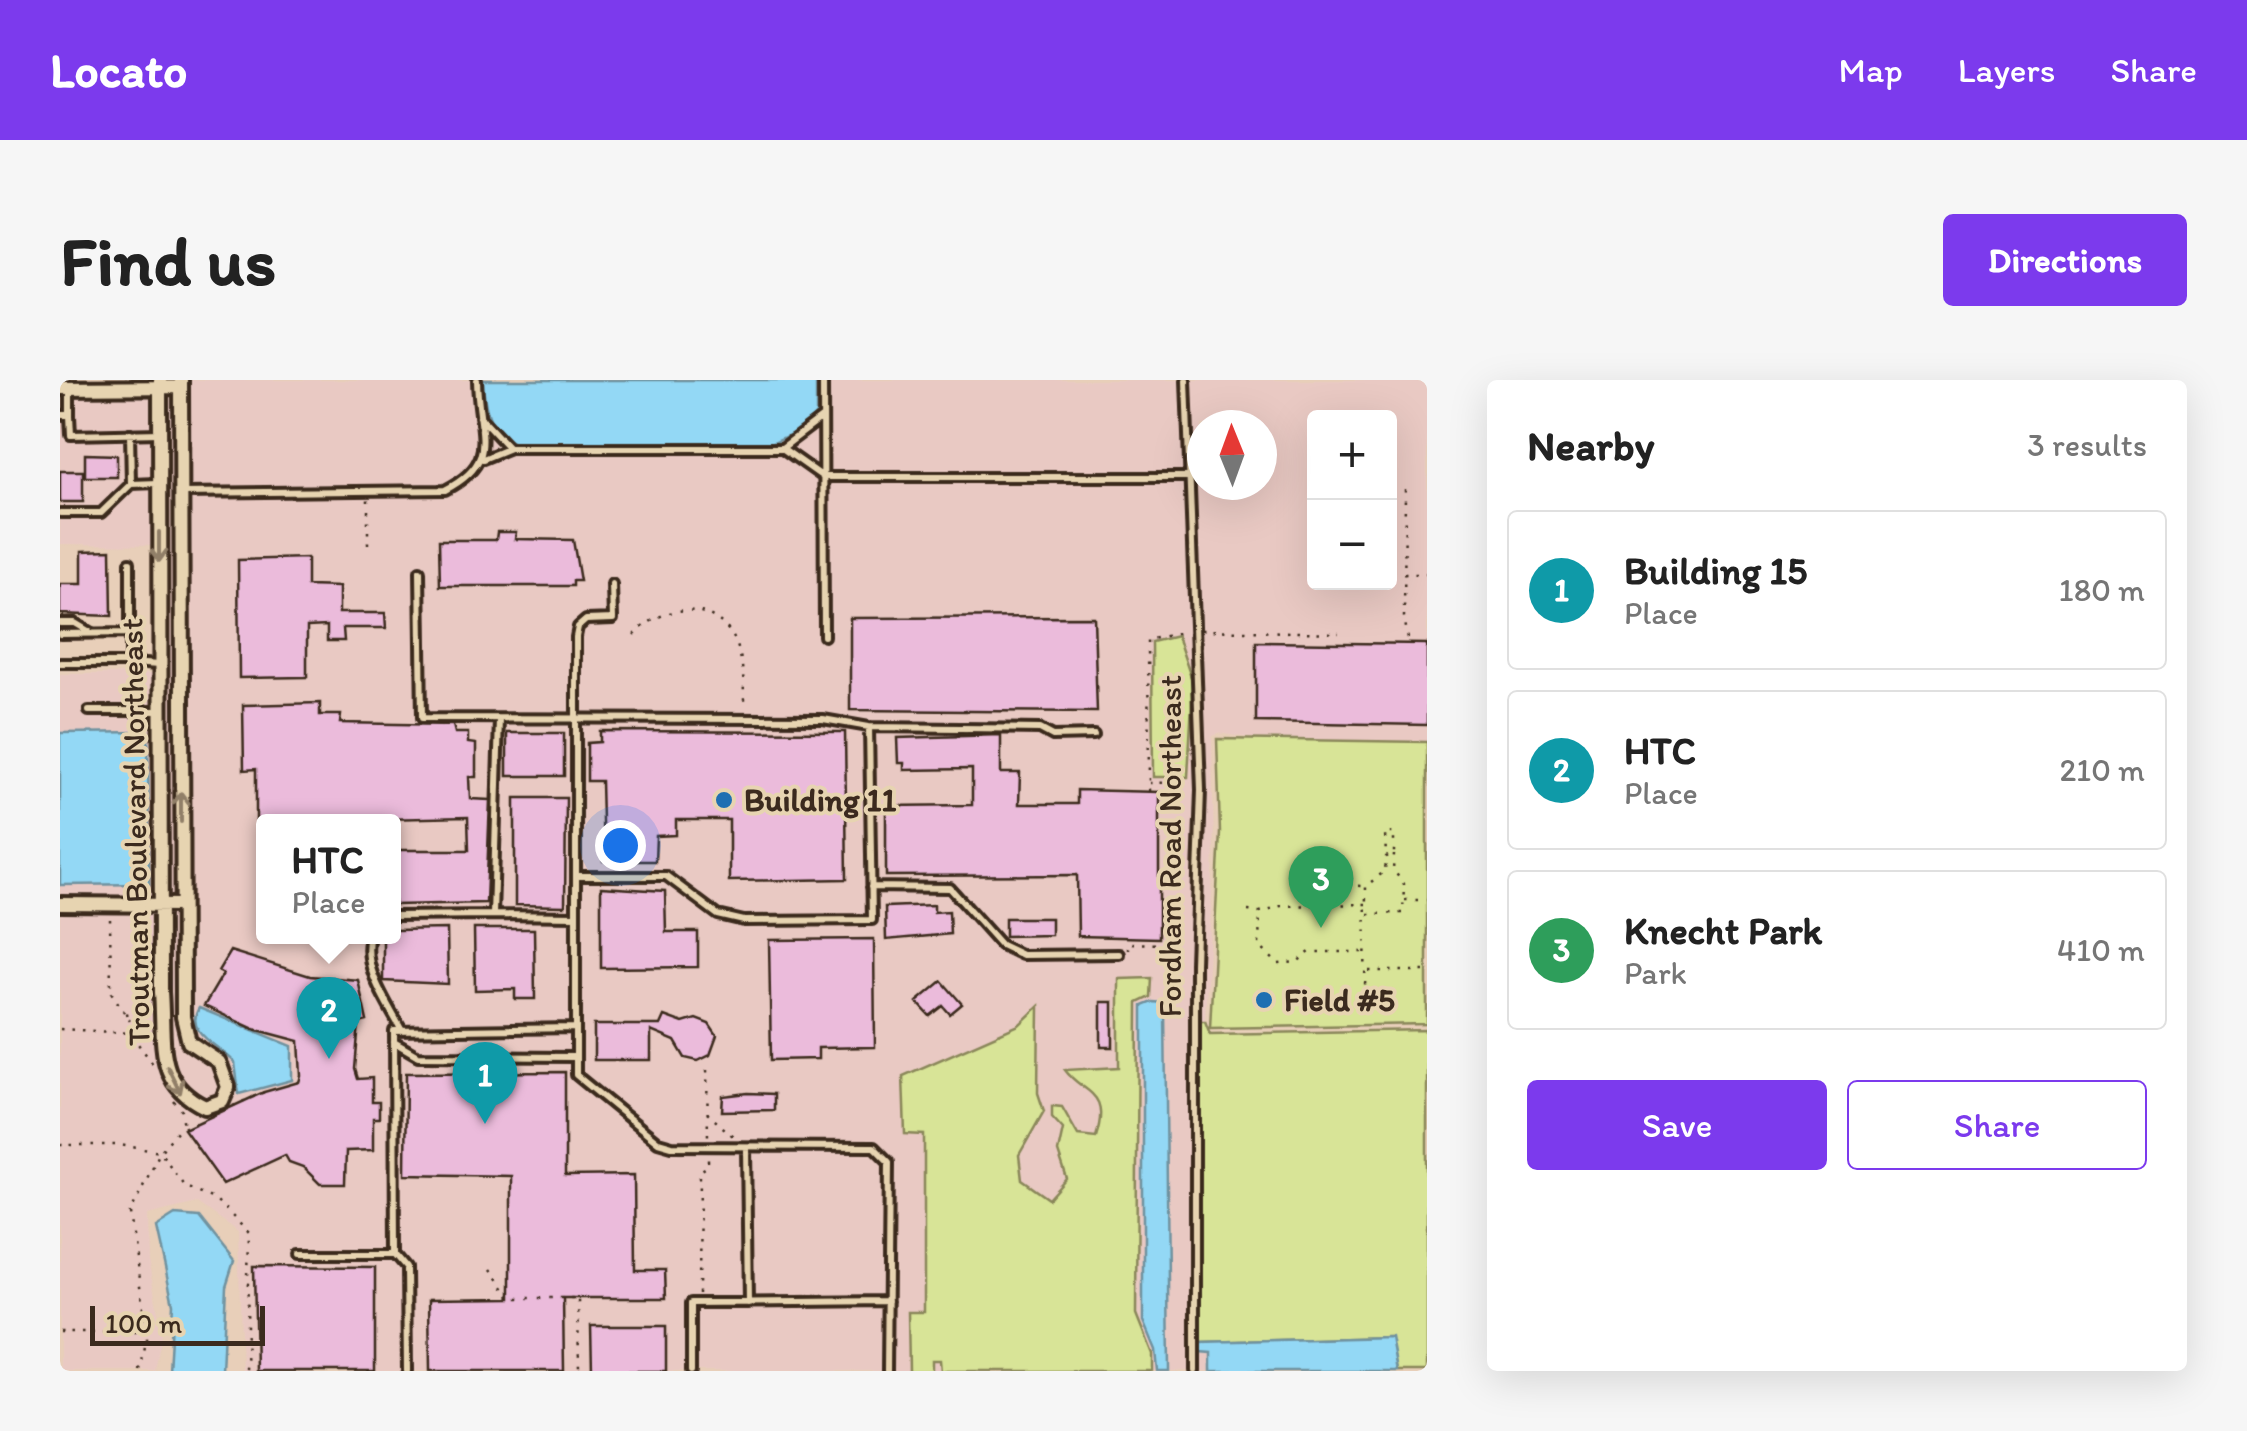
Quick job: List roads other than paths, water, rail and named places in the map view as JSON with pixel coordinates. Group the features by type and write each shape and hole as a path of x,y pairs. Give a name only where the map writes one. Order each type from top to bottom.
{"street":[{"path":"65,388 181,383"},
{"name":"Troutman Boulevard Northeast","path":"160,384 158,905 165,1059 172,1082 183,1096 206,1107 222,1101 228,1087 219,1062 189,1042 183,1017 181,383"},
{"path":"158,666 181,666"},
{"path":"60,904 181,904"}],"lane":[{"path":"181,493 445,490 472,476 482,459 477,380"},
{"path":"823,380 824,636"},
{"name":"Fordham Road Northeast","path":"1186,380 1187,410"},
{"path":"65,388 70,434 160,433"},
{"path":"478,414 510,448"},
{"path":"60,415 70,415"},
{"path":"782,448 823,416"},
{"path":"130,434 132,484"},
{"path":"482,459 510,448 782,448 823,477 1187,477"},
{"path":"60,513 101,513 132,484 160,484"},
{"name":"Fordham Road Northeast","path":"1191,500 1202,790 1195,914 1194,1371"},
{"path":"130,562 130,663"},
{"path":"420,571 422,718 823,719 870,727 1040,729 1053,736 1094,736"},
{"path":"612,584 613,619 586,620 578,627 576,1074 658,1142 746,1148 874,1147 889,1162 887,1371"},
{"path":"60,622 75,622 91,633"},
{"path":"60,634 130,633"},
{"path":"60,663 158,666"},
{"path":"90,710 158,711"},
{"path":"494,916 500,718"},
{"path":"576,876 666,876 718,915 779,924 872,920 870,727"},
{"path":"872,887 950,888 1001,945 1022,955 1119,954"},
{"path":"401,916 576,916"},
{"path":"368,944 366,950 375,976 402,1031"},
{"path":"407,1371 406,1266 395,1254 394,1030 574,1028"},
{"path":"393,1042 418,1056 574,1057"},
{"path":"746,1148 748,1303"},
{"path":"300,1254 395,1254"},
{"path":"691,1371 691,1303 888,1301"}],"water":[{"path":"483,380 816,380 816,414 801,430 762,447 528,448 506,438 492,423"},
{"path":"148,732 149,884 60,885 60,733"},
{"path":"1164,1003 1165,1010 1169,1371 1157,1371 1155,1350 1143,1321 1143,1006"},
{"path":"199,1008 292,1046 292,1080 239,1094 235,1063 196,1025"},
{"path":"175,1215 199,1217 234,1261 226,1286 222,1371 169,1371 173,1304 156,1227"},
{"path":"1391,1337 1397,1371 1211,1371 1211,1353 1200,1352 1200,1342"}],"place":[{"name":"Building 11","path":"724,800"},
{"name":"Knecht Park","path":"1321,928"},
{"name":"Field #5","path":"1264,1000"},
{"name":"HTC","path":"329,1059"},
{"name":"Building 15","path":"485,1124"}]}
